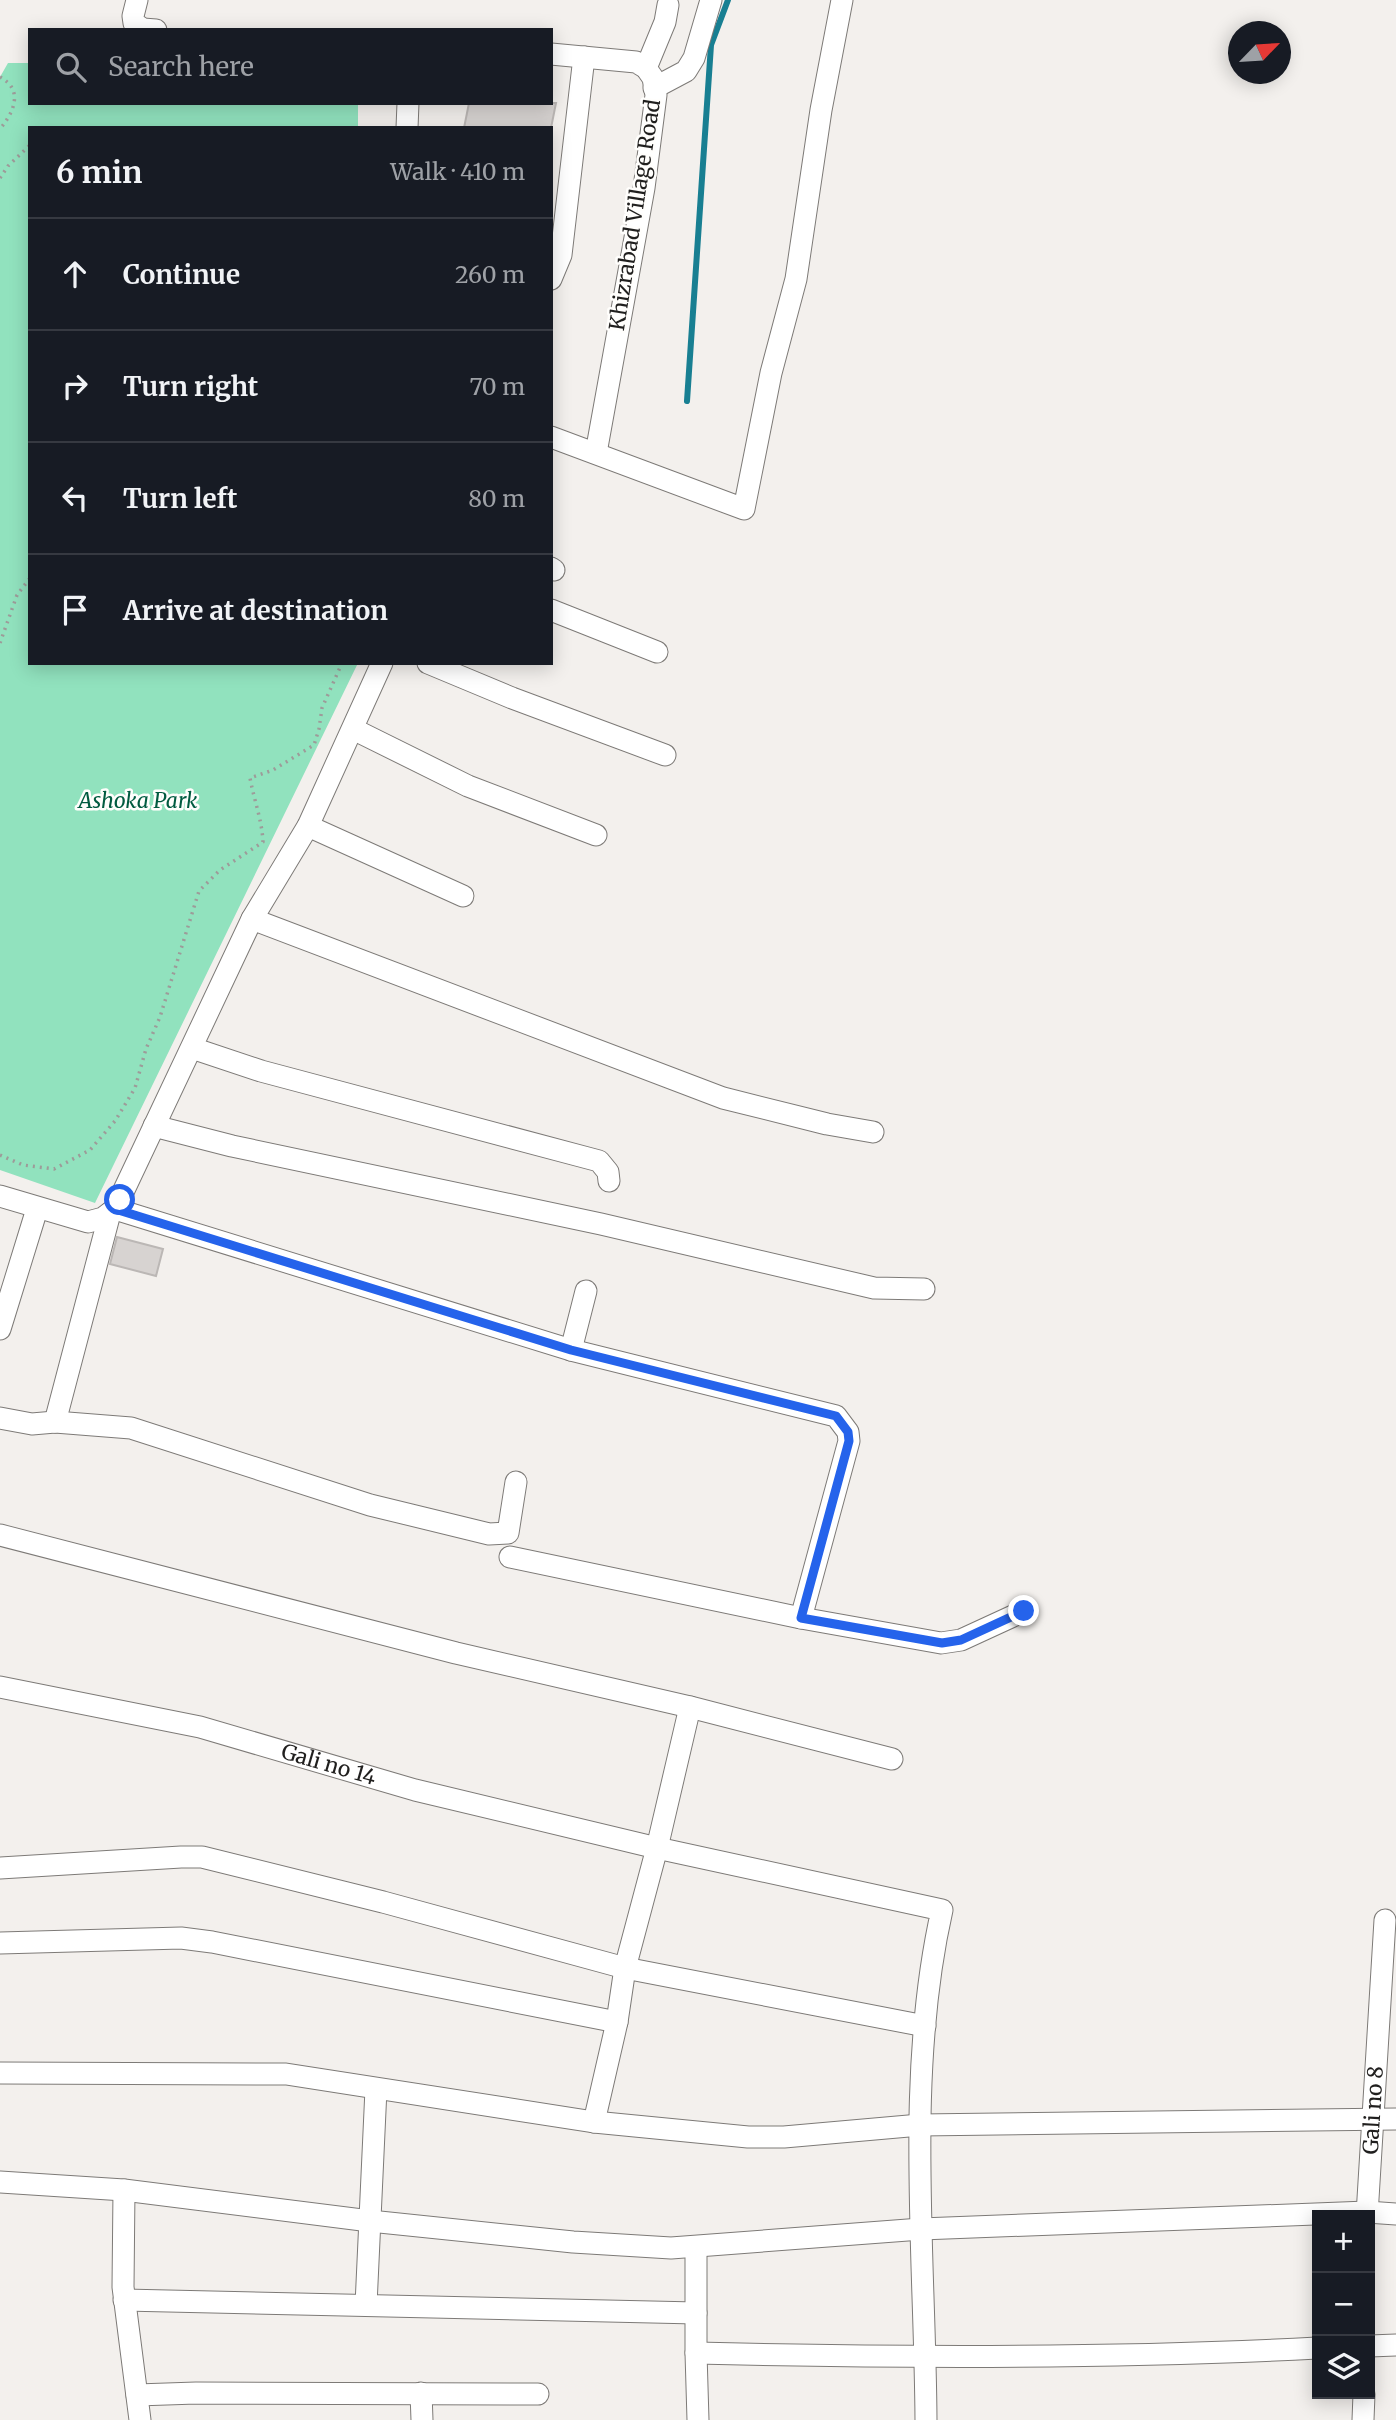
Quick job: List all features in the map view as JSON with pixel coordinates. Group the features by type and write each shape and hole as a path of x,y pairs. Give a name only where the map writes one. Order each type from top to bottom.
{"street":[{"path":"137,0 134,23 142,28"},
{"name":"Khizrabad Village Road","path":"596,453 644,188 656,95 654,88 686,71 694,58 711,0"},
{"path":"553,438 744,509 768,385 796,279 821,110 842,0"},
{"path":"646,68 665,22 668,5"},
{"path":"553,54 636,62 646,68 653,78 654,88"},
{"path":"556,254 584,57"},
{"path":"407,126 408,105"},
{"path":"553,611 657,652"},
{"path":"55,1422 112,1211 252,919 308,826 381,665"},
{"path":"433,665 512,698 665,755"},
{"path":"353,729 468,786 596,835"},
{"path":"308,826 463,896"},
{"path":"252,919 723,1098 827,1124 873,1132"},
{"path":"192,1048 261,1071 599,1161 608,1172 609,1181"},
{"path":"154,1126 232,1146 601,1224 874,1288 924,1289"},
{"path":"0,1196 88,1222 112,1211 571,1350 836,1416 844,1424 849,1441 801,1618"},
{"path":"0,1329 37,1209"},
{"path":"571,1350 586,1291"},
{"path":"0,1418 32,1424 55,1422 131,1428 370,1505 489,1534 508,1534 516,1482"},
{"path":"0,1535 456,1653 690,1707 892,1759"},
{"path":"510,1557 801,1618 942,1643 961,1640 1024,1611"},
{"name":"Gali no 14","path":"0,1687 200,1727 415,1790 657,1848 942,1910 925,2026"},
{"path":"594,2122 617,2022 625,1968 690,1707"},
{"path":"0,1868 202,1857 383,1902 625,1968 925,2026 920,2125 926,2420"},
{"name":"Gali no 8","path":"1367,2210 1385,1920"},
{"path":"0,1943 181,1938 617,2022"},
{"path":"0,2073 286,2074 594,2122 760,2137 920,2125 1396,2119"},
{"path":"366,2305 376,2089"},
{"path":"0,2182 124,2190 370,2221 573,2242 696,2247 921,2229 1312,2216"},
{"path":"124,2190 123,2287 140,2420"},
{"path":"1375,2214 1396,2214"},
{"path":"696,2247 695,2353 698,2420"},
{"path":"124,2300 696,2313"},
{"path":"1375,2346 1396,2345"},
{"path":"695,2353 926,2358 1194,2355 1312,2348"},
{"path":"421,2393 422,2420"},
{"path":"137,2395 538,2394"},
{"path":"1363,2420 1364,2399"}],"path":[{"path":"0,77 11,86 15,96 12,115 0,129"},
{"path":"0,178 28,147"},
{"path":"0,643 17,596 28,581"},
{"path":"0,1155 23,1165 54,1170 90,1150 115,1121 135,1088 199,891 220,870 263,842 262,824 250,778 273,770 313,745 322,708 341,665"}],"green space":[{"name":"Ashoka Park","path":"8,63 28,63 28,105 358,105 358,126 28,126 28,665 357,665 95,1203 0,1170 0,77"}],"building":[{"path":"556,103 551,126 464,126 469,105"},
{"path":"117,1237 163,1249 156,1276 110,1264"}],"waterway":[{"path":"687,401 711,45 728,0"}],"route":[{"path":"120,1200 115,1209 571,1350 836,1416 844,1424 849,1441 801,1618 942,1643 961,1640 1024,1611"}]}
